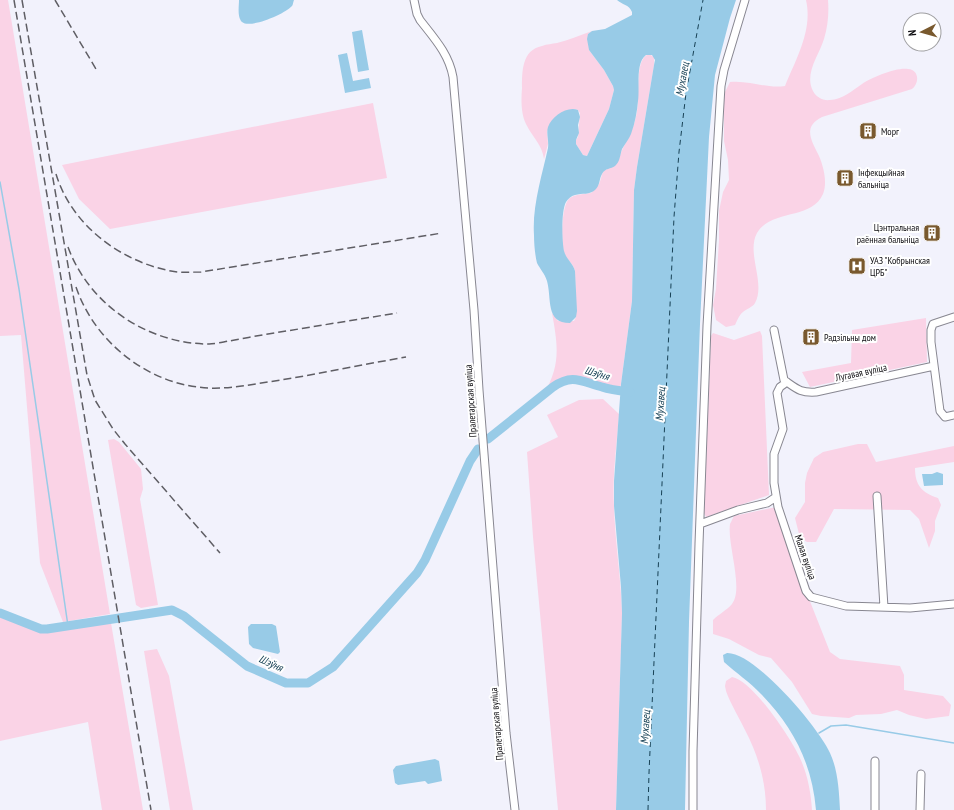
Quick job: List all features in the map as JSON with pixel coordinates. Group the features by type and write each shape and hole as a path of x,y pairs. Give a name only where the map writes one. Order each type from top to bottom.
{"street":[{"name":"Пралетарская вуліца","path":"414,0 420,20 447,57 451,66 453,77 474,310 478,390 506,733 515,810"},
{"path":"693,810 693,751 707,326 721,86 724,70 745,0"},
{"path":"954,317 933,324 931,330 931,342 941,414 945,417 954,415"},
{"path":"700,524 738,510 767,503 776,497 774,483 774,454 783,429 777,392 780,387 787,382 783,377 774,330"},
{"name":"Лугавая вуліца","path":"787,382 806,392 816,392 934,366"},
{"path":"877,496 884,607"},
{"name":"Малая вуліца","path":"776,497 806,591 811,597 846,606 910,608 954,604"},
{"path":"875,761 875,810"},
{"path":"920,810 921,774"}],"shaded area":[{"path":"0,0 8,0 110,614 63,622 40,563 21,335 0,336"},
{"path":"806,0 828,0 828,20 825,34 813,65 810,78 813,91 818,97 827,100 834,100 847,94 872,78 903,69 912,70 915,72 917,81 912,89 822,117 813,124 810,133 812,142 821,162 825,178 823,194 818,202 810,208 772,220 763,226 757,233 754,241 754,259 758,277 758,295 755,303 742,313 735,325 726,327 716,320 713,305 716,289 719,211 723,192 729,180 728,160 724,141 724,94 730,82 744,82 778,87 785,86 798,55 805,33 808,11"},
{"path":"592,31 588,34 589,50 604,70 614,90 609,109 587,156 583,155 576,144 580,113 578,110 574,109 547,131 548,144 544,159 541,149 528,129 523,116 522,75 524,62 530,52 535,48 561,42"},
{"path":"649,54 654,57 654,65 634,190 632,301 620,391 577,379 568,379 560,382 543,395 553,375 556,356 557,346 552,313 558,321 574,321 576,317 575,271 565,255 563,248 562,224 565,208 570,198 577,195 591,193 599,184 603,172 617,162 635,121 638,105 639,70 644,57"},
{"path":"373,103 387,178 110,229 79,199 62,165"},
{"path":"926,318 927,362 810,387 802,372 851,363 852,330"},
{"path":"760,331 762,336 769,495 706,517 704,513 711,336 713,333 734,340"},
{"path":"603,399 619,414 614,471 616,533 622,613 616,810 558,810 533,537 527,452 558,437 547,415 579,400"},
{"path":"114,439 119,442 141,469 143,489 140,499 158,605 141,608 136,605 108,440"},
{"path":"858,444 867,444 876,462 954,446 954,462 915,468 916,479 920,488 928,494 938,498 941,505 935,521 935,531 929,548 919,519 910,510 834,509 816,542 807,542 800,538 795,518 805,502 805,483 807,473 814,458 823,452"},
{"path":"776,507 800,576 830,652 840,659 900,666 904,675 904,690 943,696 951,705 949,716 926,719 909,715 897,710 881,714 856,715 849,718 812,714 792,682 771,658 759,655 729,639 713,634 713,620 732,604 735,597 736,577 730,524 734,516"},
{"path":"0,616 42,632 53,632 111,623 143,810 102,810 88,722 0,741"},
{"path":"157,649 169,676 193,810 170,810 144,651"},
{"path":"732,677 740,680 760,698 788,736 802,762 810,789 812,810 766,810 765,789 757,759 750,739 726,691 726,681"}],"water":[{"path":"239,0 294,0 292,6 282,13 267,20 246,24 240,20 239,17"},
{"name":"Мухавец","path":"617,0 736,0 715,75 709,137 700,324 689,622 685,810 616,810 622,613 614,506 614,481 621,384 632,301 634,190 655,60 652,55 646,55 640,64 635,122 630,136 622,149 618,162 615,166 603,172 598,187 595,190 591,193 572,196 564,206 562,226 563,246 565,254 575,271 577,311 576,317 570,323 562,322 553,314 547,281 537,263 534,246 534,213 548,148 547,129 550,123 560,113 569,109 578,110 580,117 578,125 579,133 576,144 583,155 587,156 609,109 614,90 613,86 604,70 589,50 587,39 588,34 592,31 605,29 632,15 629,7"},
{"path":"362,30 369,70 358,72 352,32"},
{"path":"347,53 353,81 369,78 371,88 345,93 338,55"},
{"path":"937,472 943,474 943,485 924,486 922,474 932,474"},
{"path":"251,624 272,624 276,626 280,652 278,654 253,648 249,644 248,627"},
{"path":"727,653 739,656 769,678 800,710 824,741 835,766 838,781 840,810 816,810 810,777 799,747 783,719 761,694 724,662 723,655"},
{"path":"435,759 439,761 442,781 428,784 425,781 398,785 395,783 393,770 396,766"}],"waterway":[{"path":"0,182 19,289 68,626"},
{"name":"Шэўня","path":"488,439 553,387 566,380 578,380 609,389 630,392"},
{"name":"Шэўня","path":"0,613 41,629 47,629 172,610 184,616 247,666 286,683 308,683 333,667 417,573 425,560 470,461 478,449"},
{"path":"819,733 831,726 846,725 954,743"}],"ferry route":[{"path":"648,810 674,217 679,152 686,93 703,0"}],"railway":[{"path":"14,0 151,810"},
{"path":"22,0 87,375 95,400 113,429 125,444 220,553"},
{"path":"55,0 96,69"},
{"path":"56,174 63,192 73,209 85,224 100,238 133,259 175,272 201,272 442,233"},
{"path":"68,247 78,268 90,287 106,303 143,329 164,337 186,342 214,344 397,313"},
{"path":"76,287 96,326 111,343 127,357 145,369 165,379 186,385 208,388 223,388 302,376 406,357"}],"place":[{"name":"Морг","path":"868,131"},
{"name":"Інфекцыйная бальніца","path":"845,178"},
{"name":"Цэнтральная раённая бальніца","path":"932,233"},
{"name":"УАЗ \"Кобрынская ЦРБ\"","path":"857,266"},
{"name":"Радзільны дом","path":"811,337"}]}
